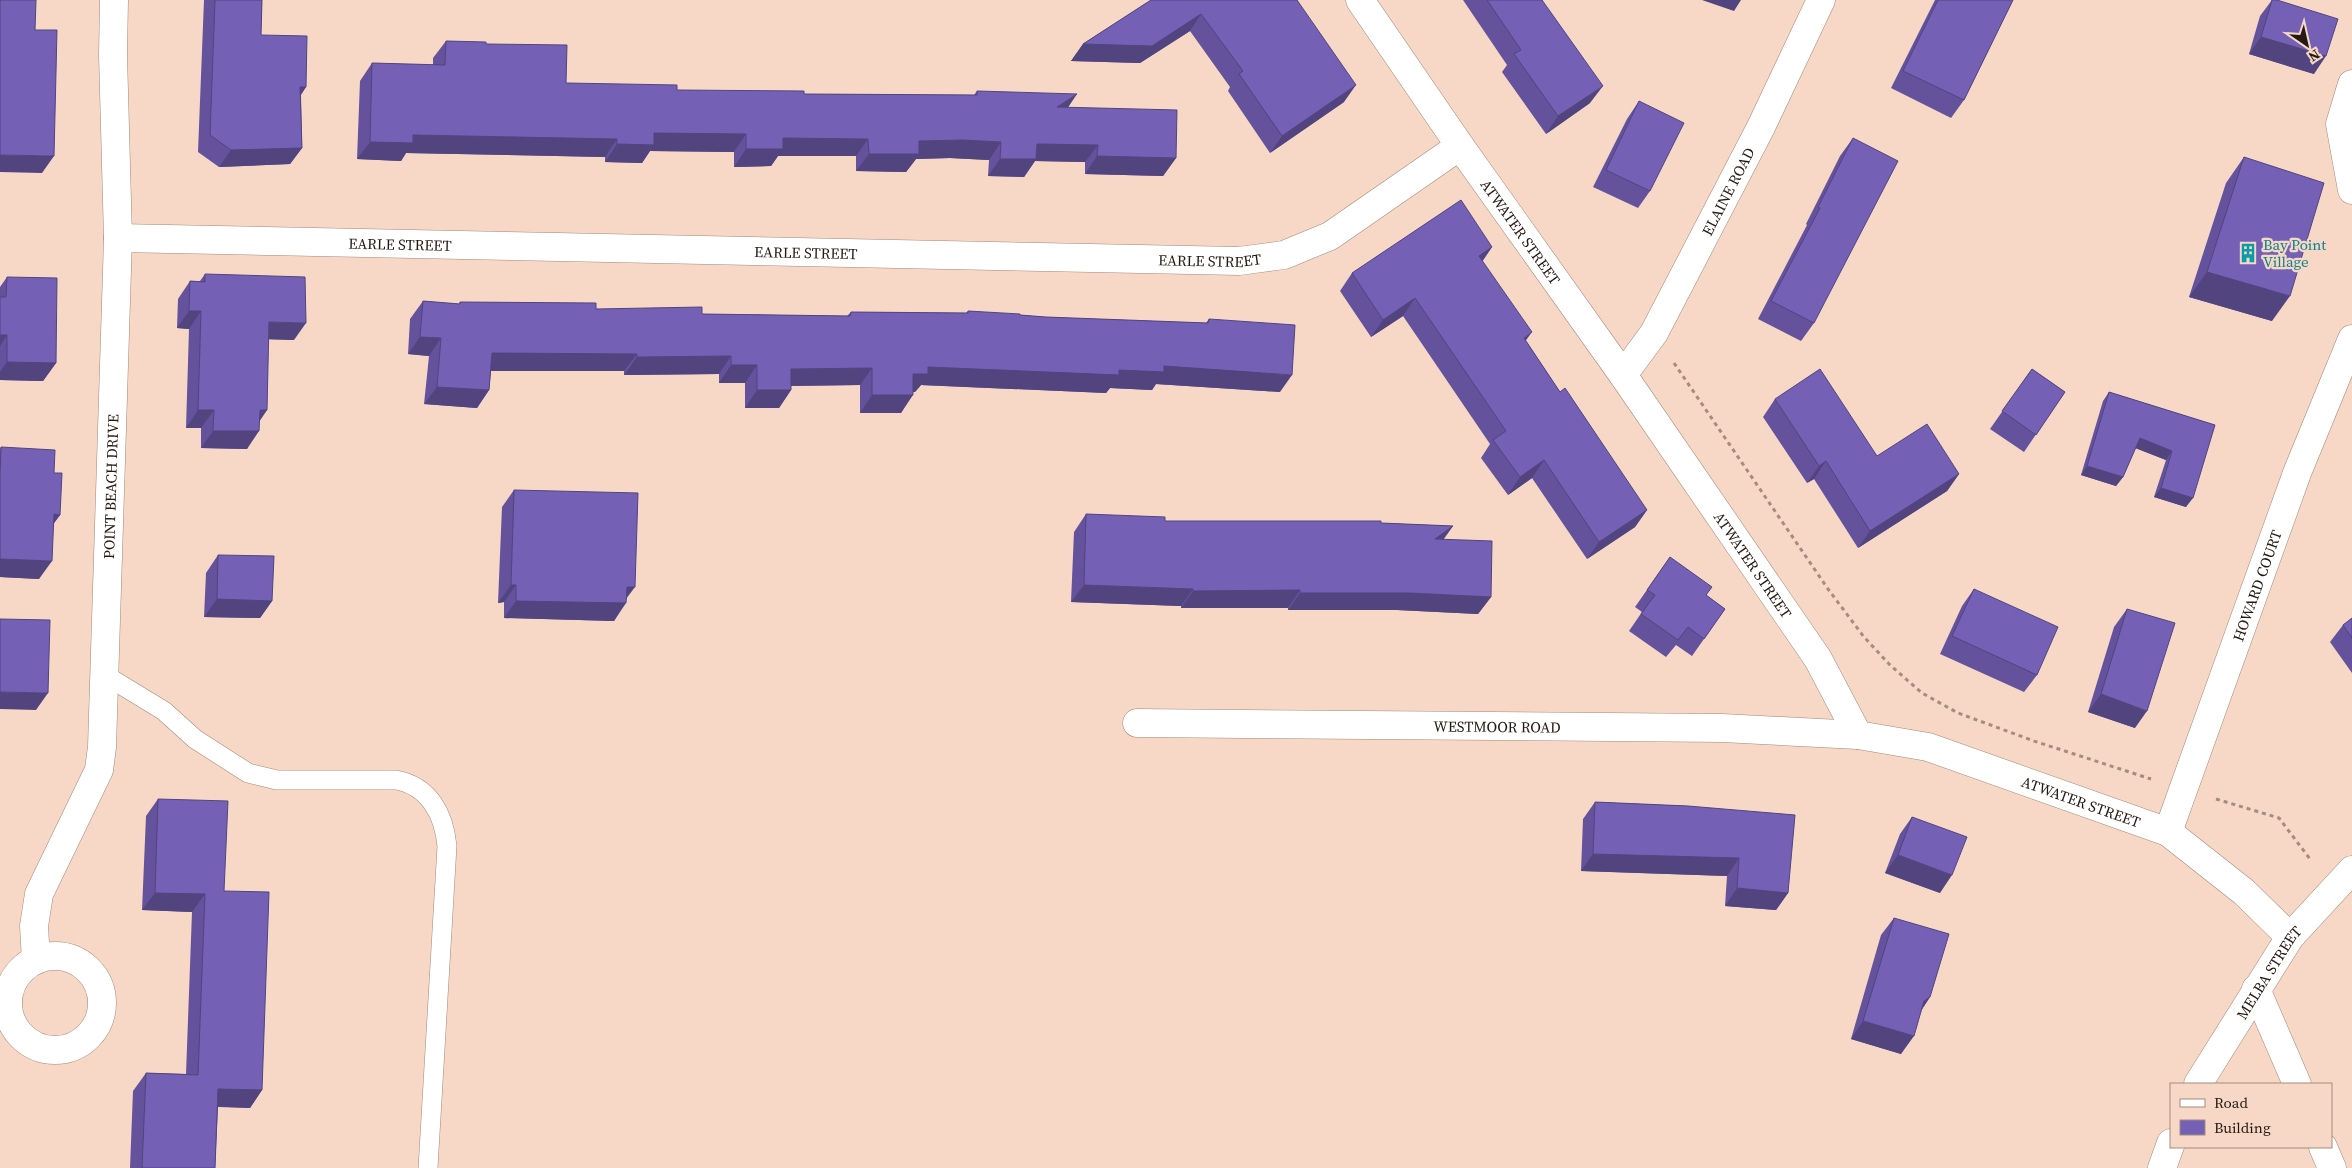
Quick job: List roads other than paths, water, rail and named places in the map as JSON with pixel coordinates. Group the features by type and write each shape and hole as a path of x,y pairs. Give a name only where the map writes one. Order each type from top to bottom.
{"street":[{"name":"POINT BEACH DRIVE","path":"36,960 34,926 39,894 99,770 105,675 118,238 113,55 114,0"},
{"name":"ATWATER STREET","path":"1360,0 1460,146 1623,375 1818,659 1858,735 1928,748 2168,832 2244,892 2290,937"},
{"name":"ELAINE ROAD","path":"1623,375 1658,325 1761,127 1821,0"},
{"path":"2352,84 2340,124 2352,190"},
{"name":"EARLE STREET","path":"118,238 1239,261 1284,255 1330,236 1460,146"},
{"name":"HOWARD COURT","path":"2168,832 2185,790 2297,473 2352,339"},
{"name":"WESTMOOR ROAD","path":"1137,723 1722,728 1858,735"},
{"name":"MELBA STREET","path":"2199,1083 2290,937 2352,870"},
{"path":"2256,989 2296,1083"},
{"path":"2162,1168 2170,1146"},
{"path":"2323,1148 2332,1168"}],"lane":[{"path":"105,675 164,711 195,739 248,773 277,780 396,780 408,782 423,791 438,810 447,846 428,1168"}],"place":[{"name":"Bay Point Village","path":"2248,253"}]}
